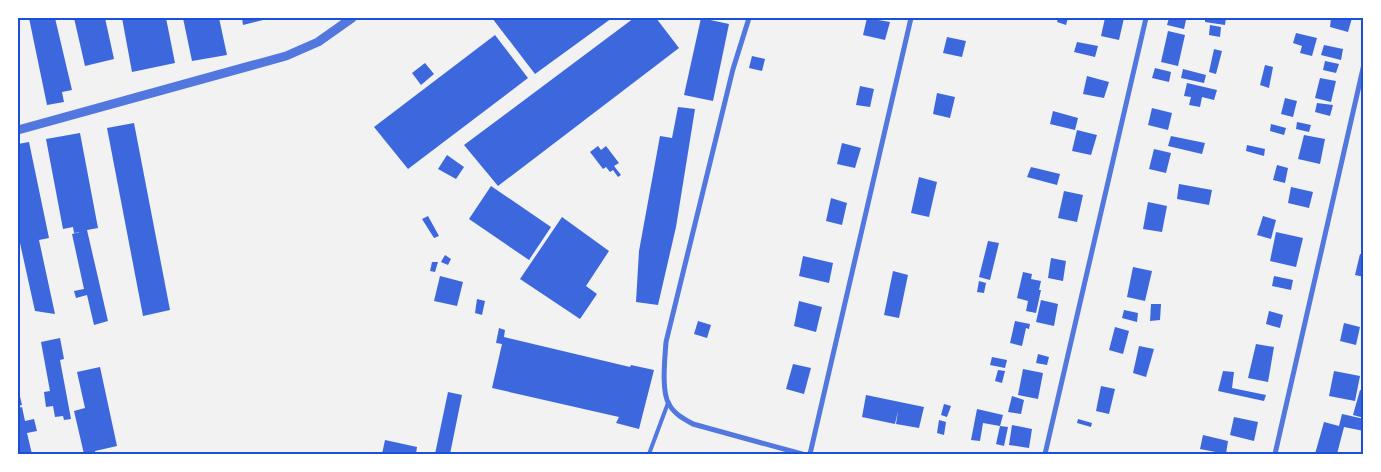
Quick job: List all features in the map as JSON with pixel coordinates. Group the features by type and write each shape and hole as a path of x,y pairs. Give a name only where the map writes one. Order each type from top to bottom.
{"street":[{"path":"18,130 286,56 318,42 352,18"},
{"path":"749,18 733,69 666,342 664,380 668,404 678,415 693,424 802,454"},
{"path":"810,454 911,18"},
{"path":"1045,454 1146,18"},
{"path":"1275,454 1364,64"}],"lane":[{"path":"649,454 668,404"}],"building":[{"path":"29,18 55,18 72,90 62,92 64,102 47,105"},
{"path":"74,18 105,18 114,59 85,66"},
{"path":"122,18 166,18 175,63 132,72"},
{"path":"183,18 219,18 227,55 192,61"},
{"path":"242,18 271,18 243,25"},
{"path":"492,18 612,18 535,74"},
{"path":"634,18 656,18 679,48 498,186 464,145"},
{"path":"701,18 729,24 713,101 684,95"},
{"path":"867,18 890,22 885,40 863,35"},
{"path":"1058,18 1068,18 1066,25 1057,22"},
{"path":"1105,18 1124,18 1119,40 1101,36"},
{"path":"1169,18 1186,20 1184,29 1167,25"},
{"path":"1205,18 1226,18 1225,25 1205,22"},
{"path":"1331,18 1352,18 1348,32 1330,27"},
{"path":"1210,25 1221,27 1220,37 1209,35"},
{"path":"1168,31 1185,35 1178,66 1161,62"},
{"path":"1296,33 1317,38 1312,56 1300,53 1302,46 1293,43"},
{"path":"495,35 528,78 408,169 374,127"},
{"path":"947,37 966,41 962,57 943,53"},
{"path":"1077,42 1098,46 1095,57 1074,52"},
{"path":"1324,45 1343,49 1341,60 1321,55"},
{"path":"1214,49 1222,51 1216,74 1209,72"},
{"path":"752,56 765,59 762,71 749,68"},
{"path":"1325,61 1339,64 1336,73 1323,70"},
{"path":"425,63 434,74 421,85 412,73"},
{"path":"1265,65 1273,67 1269,88 1260,85"},
{"path":"1155,68 1171,72 1169,82 1152,78"},
{"path":"1183,69 1206,75 1204,83 1181,78"},
{"path":"1087,76 1109,82 1104,98 1083,94"},
{"path":"1320,78 1336,81 1331,102 1315,98"},
{"path":"1187,83 1217,90 1214,100 1202,97 1200,107 1189,105 1191,97 1184,96"},
{"path":"860,86 874,89 870,107 856,105"},
{"path":"937,93 955,97 950,118 933,114"},
{"path":"1285,98 1297,101 1293,117 1281,114"},
{"path":"1317,103 1333,105 1330,116 1315,112"},
{"path":"678,107 695,109 676,227 658,305 636,302 639,251 660,136 672,138"},
{"path":"1152,108 1172,113 1168,130 1148,125"},
{"path":"1053,111 1078,118 1075,130 1050,124"},
{"path":"1297,122 1311,125 1309,132 1296,129"},
{"path":"134,123 170,310 143,316 107,128"},
{"path":"1271,124 1286,128 1284,135 1270,131"},
{"path":"1077,130 1097,135 1091,155 1072,151"},
{"path":"80,133 98,228 87,230 108,321 94,325 87,295 76,298 74,291 84,289 72,234 80,232 74,233 73,227 63,229 46,139"},
{"path":"1304,135 1325,139 1320,164 1298,159"},
{"path":"1171,136 1205,143 1202,154 1168,146"},
{"path":"29,142 49,238 39,240 55,314 35,311 18,234 18,144"},
{"path":"842,143 861,148 855,168 837,164"},
{"path":"1247,145 1265,149 1264,156 1246,151"},
{"path":"598,146 601,150 606,146 619,163 614,166 621,175 618,177 613,170 610,172 606,167 603,169 590,152"},
{"path":"1154,149 1171,153 1166,173 1149,169"},
{"path":"447,155 464,167 456,179 438,169"},
{"path":"1277,165 1288,168 1285,183 1273,180"},
{"path":"1031,167 1060,174 1057,185 1027,177"},
{"path":"919,177 937,182 929,217 911,213"},
{"path":"1179,184 1212,190 1209,205 1177,199"},
{"path":"491,186 551,227 529,260 469,219"},
{"path":"1291,187 1313,192 1309,208 1288,203"},
{"path":"1064,191 1083,195 1077,222 1058,218"},
{"path":"831,198 847,203 842,225 826,221"},
{"path":"1148,202 1167,206 1162,232 1143,229"},
{"path":"428,216 439,236 434,238 422,219"},
{"path":"1263,216 1276,220 1271,239 1257,235"},
{"path":"562,217 609,251 586,286 597,294 580,319 520,279"},
{"path":"1276,232 1303,238 1296,267 1270,261"},
{"path":"988,241 999,243 990,280 979,277"},
{"path":"1360,254 1364,255 1364,277 1355,275"},
{"path":"445,255 451,259 448,265 441,262"},
{"path":"803,256 833,263 829,283 799,276"},
{"path":"1051,258 1066,261 1063,281 1048,278"},
{"path":"432,262 438,262 435,272 430,271"},
{"path":"1133,267 1152,271 1145,301 1127,297"},
{"path":"893,271 908,275 899,318 884,315"},
{"path":"1023,272 1032,274 1031,279 1041,281 1036,313 1026,311 1028,301 1017,298"},
{"path":"440,276 463,282 457,306 434,301"},
{"path":"1274,276 1293,280 1291,290 1272,286"},
{"path":"979,281 986,283 984,293 977,292"},
{"path":"477,299 485,301 482,315 475,313"},
{"path":"1041,300 1058,304 1054,326 1036,322"},
{"path":"799,301 822,307 816,332 794,326"},
{"path":"1151,304 1161,304 1160,320 1150,321"},
{"path":"1124,310 1138,313 1137,322 1122,318"},
{"path":"1269,311 1283,315 1280,328 1266,324"},
{"path":"698,321 711,325 707,338 694,334"},
{"path":"1015,321 1030,324 1029,329 1026,328 1022,346 1010,343"},
{"path":"1344,323 1360,327 1356,345 1340,341"},
{"path":"1115,327 1129,331 1123,354 1109,350"},
{"path":"499,328 505,330 504,337 630,367 631,365 654,370 639,429 616,423 619,417 492,388 502,344 496,343"},
{"path":"60,338 64,359 60,360 71,419 64,420 63,416 55,417 53,406 46,407 44,392 50,391 41,342"},
{"path":"1256,344 1274,347 1268,382 1248,378"},
{"path":"1139,346 1154,349 1146,377 1133,373"},
{"path":"1038,354 1049,357 1047,365 1036,363"},
{"path":"992,357 1007,360 1005,368 990,365"},
{"path":"793,364 811,368 804,394 786,389"},
{"path":"100,367 117,446 95,451 96,454 84,454 74,411 85,408 77,372"},
{"path":"1023,369 1043,373 1038,399 1018,395"},
{"path":"998,370 1005,371 1002,383 995,381"},
{"path":"1223,371 1234,372 1232,388 1266,395 1264,401 1218,391"},
{"path":"1334,371 1360,376 1355,401 1329,396"},
{"path":"1101,386 1115,389 1109,414 1096,411"},
{"path":"18,388 22,405 18,406"},
{"path":"1360,390 1364,391 1364,418 1353,415"},
{"path":"448,392 462,395 450,454 435,454"},
{"path":"866,395 924,407 919,428 896,424 898,411 895,424 862,417"},
{"path":"1012,396 1024,400 1021,414 1008,412"},
{"path":"944,404 951,406 947,417 941,415"},
{"path":"22,407 25,421 34,419 37,431 27,433 32,454 18,454 18,408"},
{"path":"977,409 1003,415 1000,426 983,423 980,441 971,440"},
{"path":"1342,414 1364,419 1364,431 1344,427 1337,454 1315,454 1324,422 1339,426"},
{"path":"1234,417 1258,422 1254,441 1230,435"},
{"path":"1078,419 1092,423 1091,427 1077,423"},
{"path":"939,420 946,422 944,435 937,433"},
{"path":"1012,425 1032,429 1029,448 1009,445"},
{"path":"1000,426 1008,427 1004,446 996,444"},
{"path":"1203,435 1228,441 1226,454 1200,449"},
{"path":"385,440 417,447 416,454 382,454"}]}
